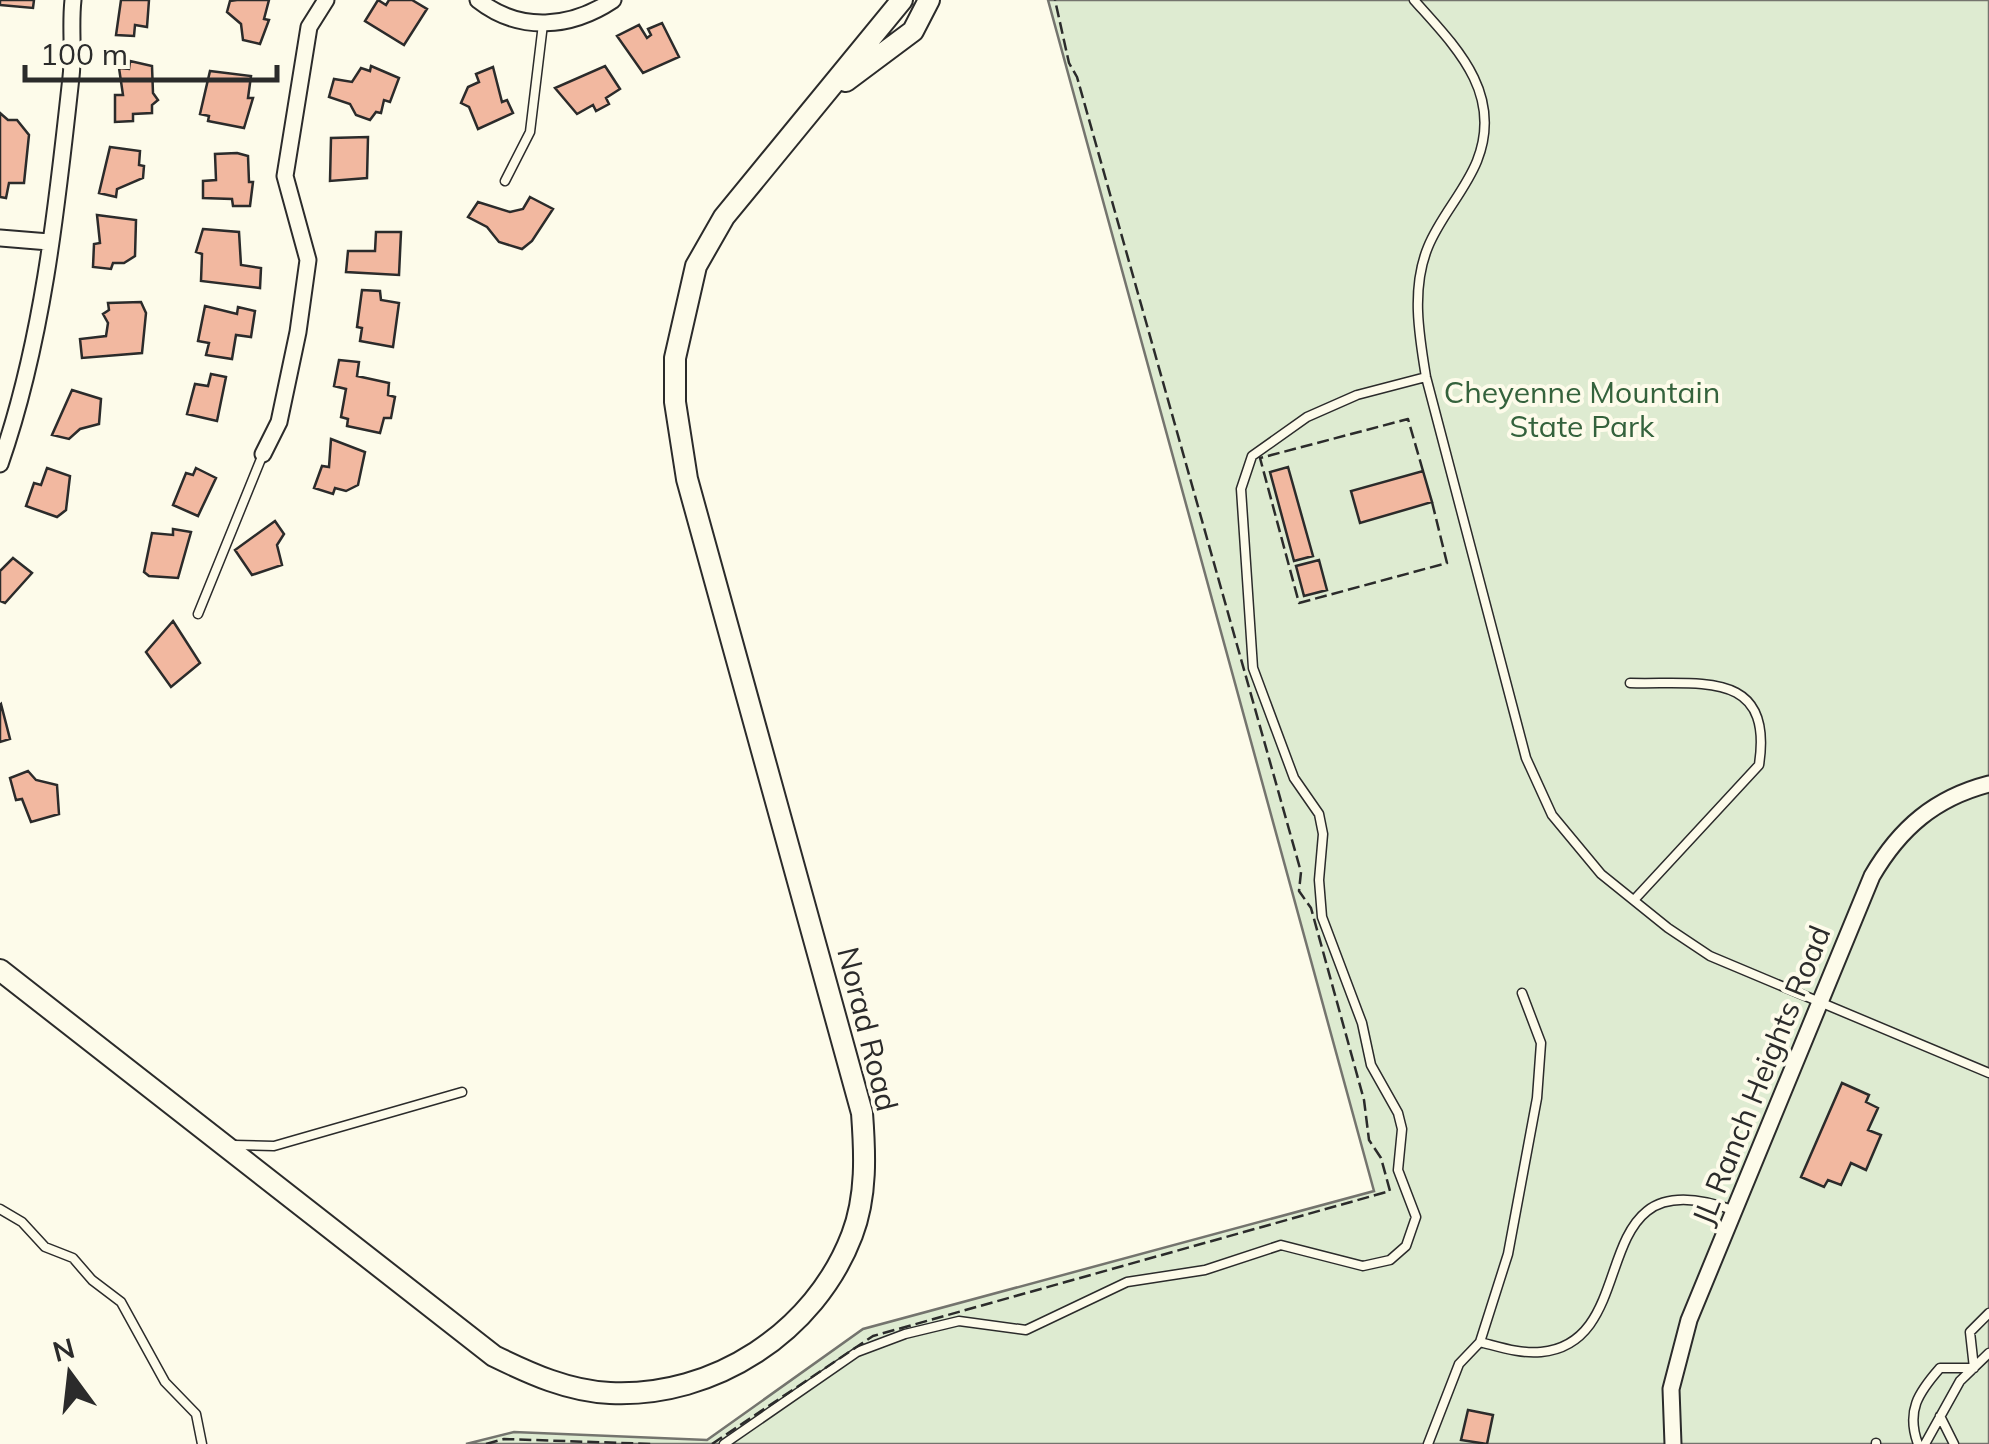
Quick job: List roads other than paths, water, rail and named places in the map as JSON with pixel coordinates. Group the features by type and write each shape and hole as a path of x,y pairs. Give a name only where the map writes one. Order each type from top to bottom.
{"street":[{"path":"0,464 24,396 49,242 72,71 73,0"},
{"path":"263,454 279,422 301,314 308,260 285,176 309,27 326,0"},
{"path":"478,0 510,18 543,24 589,16 613,0"},
{"path":"876,0 876,31"},
{"name":"Norad Road","path":"0,970 494,1356 574,1388 645,1392 718,1375 787,1329 838,1264 853,1232 863,1185 862,1113 687,479 675,402 674,358 696,266 724,216 902,0"},
{"name":"Norad Road","path":"794,130 852,76 913,31 929,0"},
{"path":"0,238 49,242"},
{"name":"JL Ranch Heights Road","path":"1673,1444 1671,1389 1690,1320 1872,876 1891,843 1917,817 1960,793 1989,784"}],"lane":[{"path":"1414,0 1468,62 1481,90 1484,127 1478,160 1427,249 1418,316 1426,377 1526,758 1552,816 1601,874 1710,956 1989,1073"},
{"path":"505,181 530,132 543,24"},
{"path":"724,1444 857,1352 906,1334 959,1321 1026,1330 1127,1282 1205,1270 1281,1245 1363,1266 1390,1260 1406,1246 1416,1217 1398,1170 1402,1129 1398,1113 1370,1065 1362,1023 1322,917 1319,880 1323,834 1319,814 1294,778 1254,668 1240,488 1252,456 1307,417 1358,395 1426,377"},
{"path":"198,614 263,454"},
{"path":"1630,683 1725,686 1749,700 1761,718 1763,743 1759,765 1634,900"},
{"path":"1428,1444 1459,1364 1480,1342 1508,1254 1537,1098 1541,1042 1522,992"},
{"path":"224,1145 274,1146 462,1092"},
{"path":"1480,1342 1518,1352 1561,1348 1594,1324 1622,1238 1634,1223 1666,1203 1688,1200 1735,1211"},
{"path":"0,1209 22,1222 46,1247 73,1258 92,1280 121,1302 165,1382 196,1414 202,1444"},
{"path":"1974,1368 1970,1332 1989,1313"},
{"path":"1974,1368 1940,1368 1918,1393 1910,1424 1921,1444 1960,1381 1974,1368 1989,1353"},
{"path":"1940,1416 1954,1444"}],"park label":[{"name":"Cheyenne Mountain State Park","path":"1582,409"}]}
